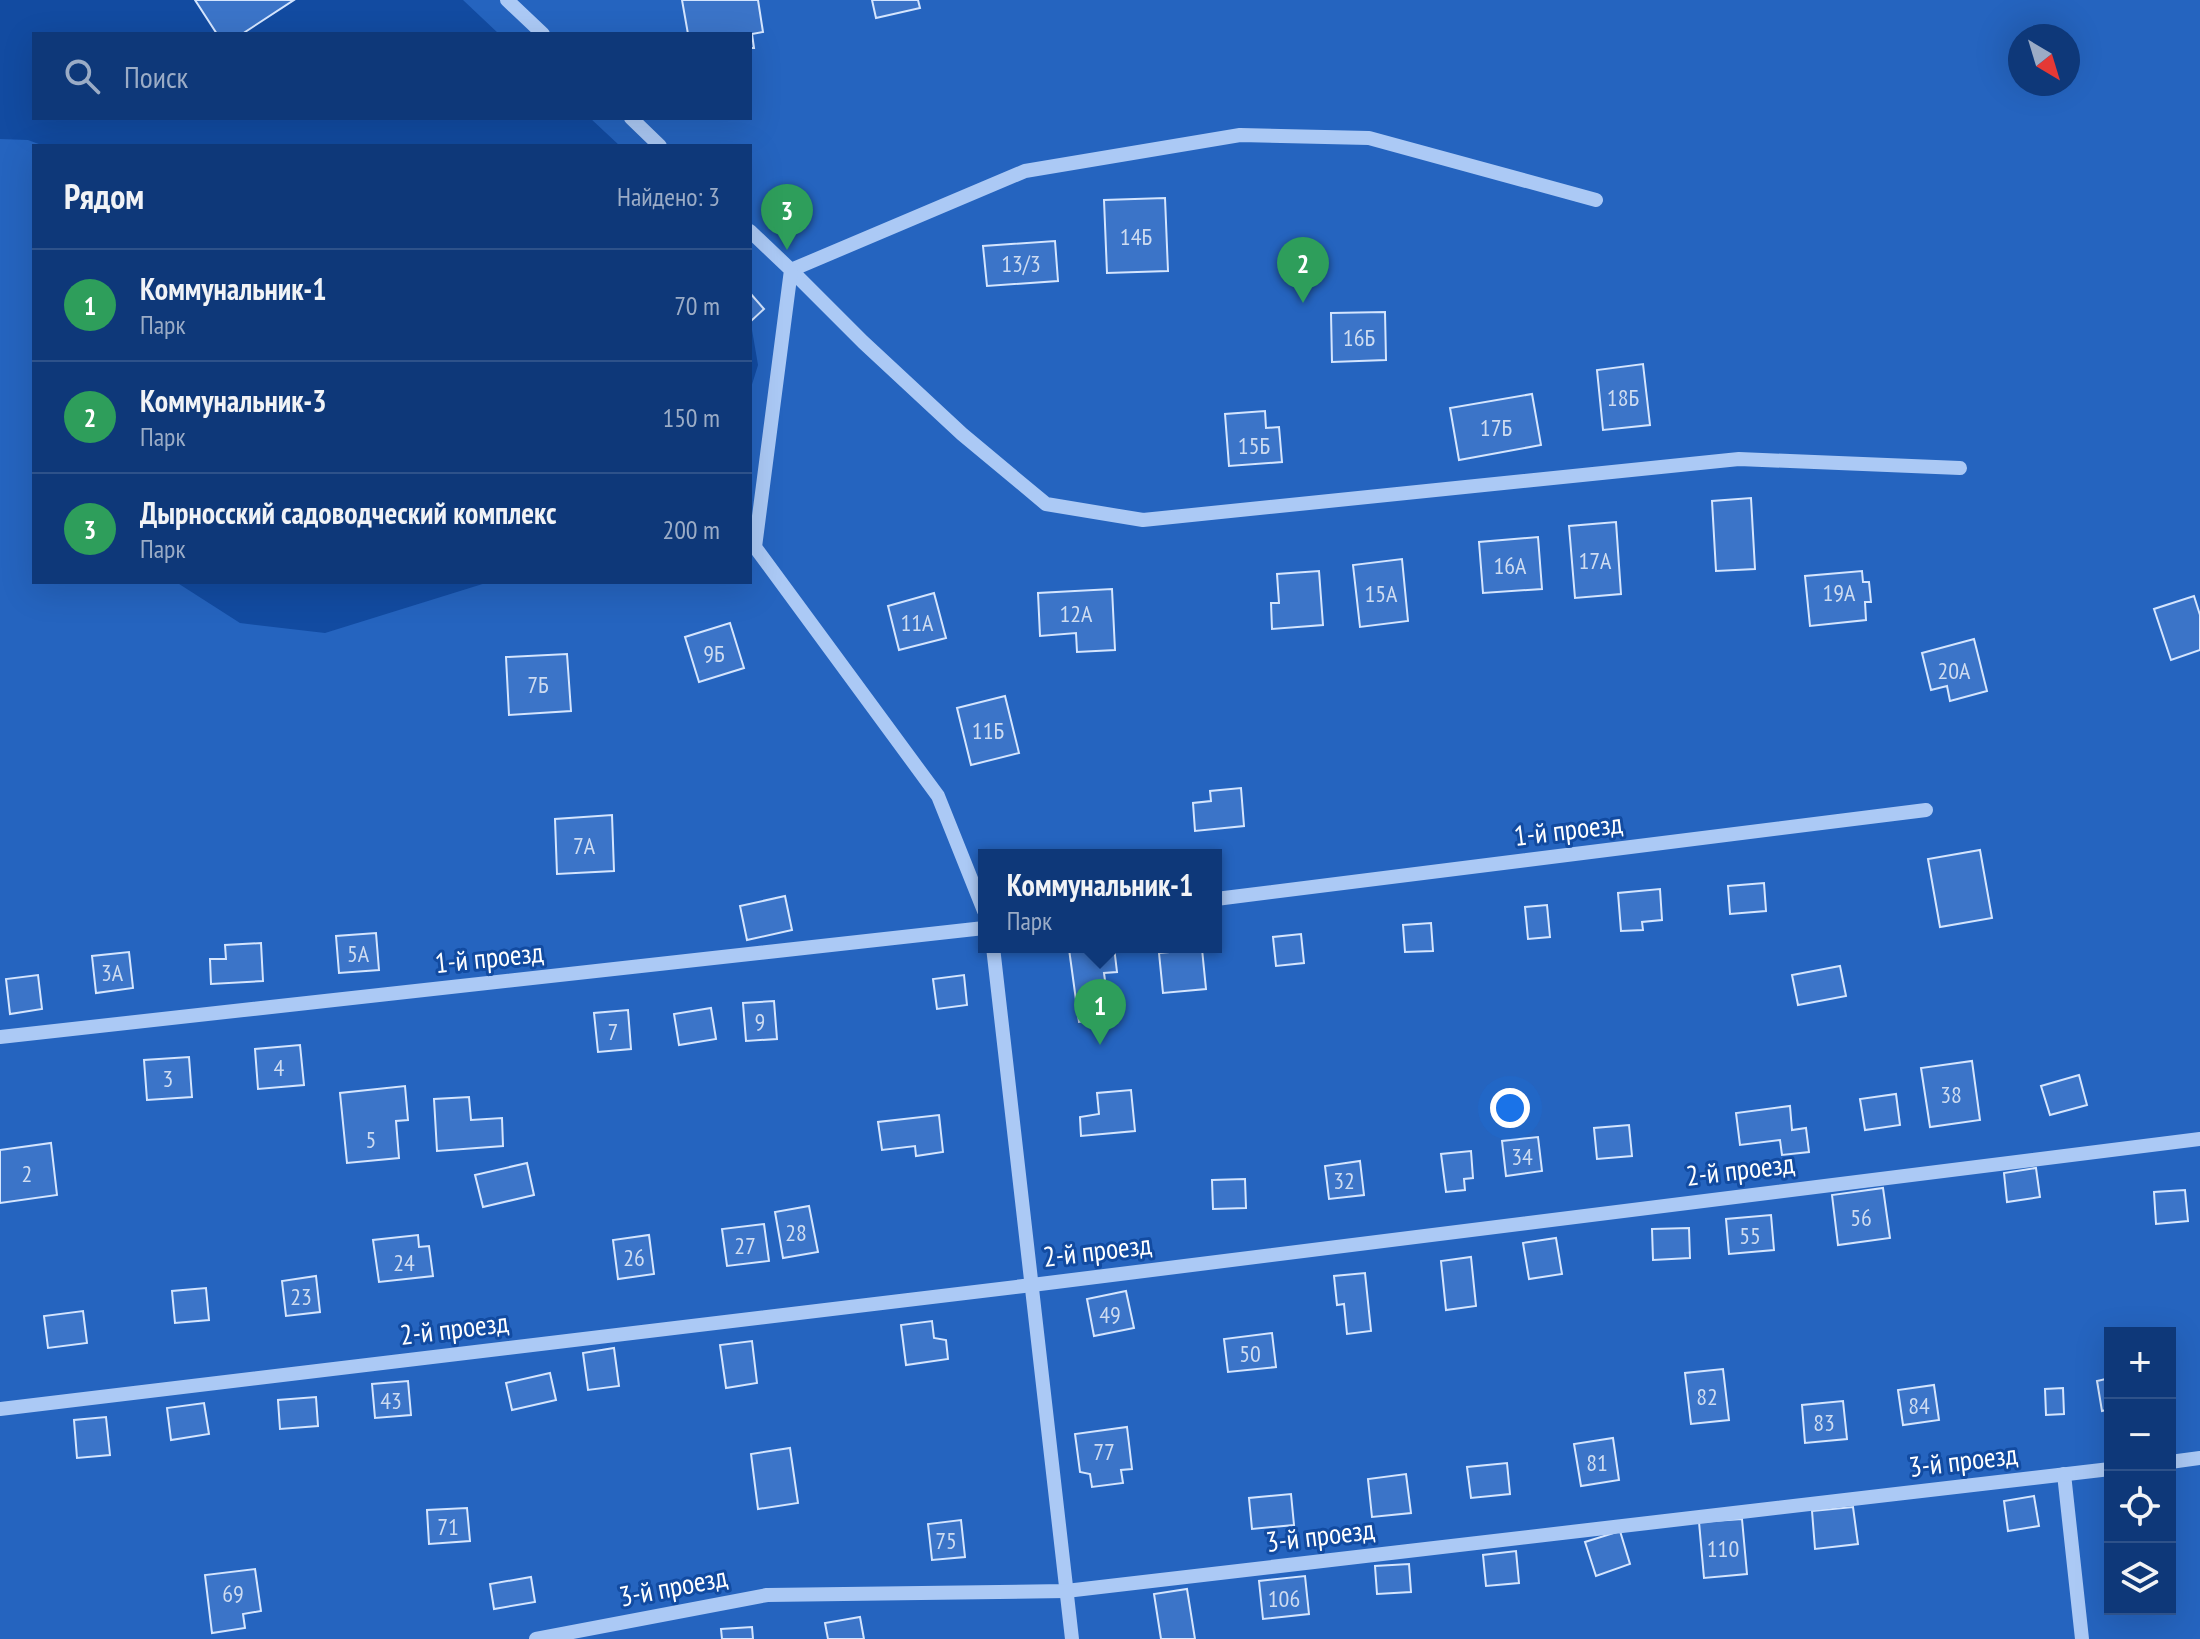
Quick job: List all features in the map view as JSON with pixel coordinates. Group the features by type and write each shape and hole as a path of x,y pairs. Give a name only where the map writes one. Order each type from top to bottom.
{"street":[{"path":"507,0 541,32"},
{"path":"633,120 658,144"},
{"path":"791,270 1025,171 1240,135 1369,138 1596,200"},
{"path":"752,233 951,424 1046,504 1143,520 1739,459 1960,468"},
{"path":"791,270 755,547 938,796 978,896"},
{"name":"1-й проезд","path":"1222,898 1926,810"},
{"name":"1-й проезд","path":"0,1037 978,929"},
{"path":"994,953 1072,1639"},
{"name":"2-й проезд","path":"0,1409 1032,1285 2200,1139"},
{"path":"2176,1461 2200,1458"},
{"name":"3-й проезд","path":"536,1639 767,1595 1066,1591 2104,1470"},
{"path":"2064,1474 2082,1639"}],"shaded area":[{"path":"463,0 2200,0 2200,1639 0,1639 0,139 28,140 39,144 32,144 32,584 179,584 240,623 325,633 483,584 752,584 752,384 758,365 752,330 752,144 618,144 592,120 752,120 752,32 497,32"}],"building":[{"path":"195,0 294,0 245,32 216,32"},
{"path":"682,0 758,0 763,32 688,32"},
{"path":"872,0 918,0 920,8 876,18"},
{"path":"1165,198 1168,271 1107,273 1104,200"},
{"path":"1055,241 1058,281 987,286 983,246"},
{"path":"752,295 764,309 752,320"},
{"path":"1385,312 1386,360 1332,362 1331,313"},
{"path":"1643,364 1650,425 1603,430 1597,370"},
{"path":"1532,394 1541,445 1459,460 1450,408"},
{"path":"1265,411 1266,428 1279,427 1282,462 1229,466 1225,414"},
{"path":"1751,498 1755,569 1716,571 1712,501"},
{"path":"1616,522 1621,594 1575,598 1569,526"},
{"path":"1538,537 1542,589 1483,593 1479,542"},
{"path":"1402,559 1408,621 1360,627 1353,565"},
{"path":"1319,571 1323,625 1272,629 1271,603 1279,603 1277,574"},
{"path":"1862,571 1863,582 1869,582 1871,602 1865,602 1866,620 1810,626 1805,576"},
{"path":"1112,589 1115,650 1077,652 1076,633 1040,636 1038,593"},
{"path":"934,593 946,638 899,650 888,606"},
{"path":"2194,596 2200,615 2200,650 2171,660 2154,609"},
{"path":"730,623 744,668 699,682 685,637"},
{"path":"1974,639 1987,691 1950,701 1947,686 1931,690 1922,653"},
{"path":"567,654 571,711 509,715 506,657"},
{"path":"1005,696 1019,753 971,765 957,708"},
{"path":"1241,788 1244,826 1195,831 1193,803 1211,801 1210,791"},
{"path":"612,815 614,871 557,874 555,819"},
{"path":"1980,850 1992,918 1940,927 1928,859"},
{"path":"1764,883 1766,911 1730,914 1728,886"},
{"path":"1660,889 1662,920 1642,922 1643,930 1621,931 1618,893"},
{"path":"785,896 792,930 747,940 740,906"},
{"path":"1547,905 1550,937 1528,939 1525,907"},
{"path":"1431,923 1433,951 1405,952 1403,925"},
{"path":"376,933 379,970 339,973 336,936"},
{"path":"1301,934 1304,963 1276,966 1273,937"},
{"path":"261,943 263,981 211,984 210,959 226,959 225,945"},
{"path":"129,952 133,988 96,993 92,956"},
{"path":"1070,953 1115,953 1117,972 1104,973 1110,1018 1079,1022"},
{"path":"1159,953 1202,953 1206,989 1163,993"},
{"path":"1840,966 1846,996 1798,1005 1792,975"},
{"path":"38,975 42,1009 10,1014 6,979"},
{"path":"964,975 967,1005 937,1009 933,979"},
{"path":"774,1001 777,1039 746,1041 743,1003"},
{"path":"711,1008 716,1039 679,1045 674,1014"},
{"path":"628,1010 631,1049 598,1052 594,1013"},
{"path":"300,1045 304,1085 258,1089 255,1049"},
{"path":"189,1057 192,1097 147,1100 144,1060"},
{"path":"1972,1061 1980,1120 1930,1127 1921,1068"},
{"path":"2079,1075 2087,1105 2050,1115 2041,1086"},
{"path":"405,1086 408,1120 396,1121 399,1158 347,1163 340,1093"},
{"path":"1131,1090 1135,1131 1081,1136 1080,1117 1099,1114 1097,1093"},
{"path":"1896,1094 1900,1125 1865,1130 1860,1099"},
{"path":"469,1097 471,1120 502,1118 503,1146 437,1151 434,1099"},
{"path":"1790,1106 1792,1130 1806,1128 1809,1152 1782,1155 1780,1140 1740,1145 1736,1113"},
{"path":"939,1115 943,1152 916,1156 915,1146 882,1150 878,1122"},
{"path":"1629,1125 1632,1156 1597,1159 1594,1128"},
{"path":"1538,1137 1542,1171 1506,1176 1502,1141"},
{"path":"51,1143 57,1195 0,1203 0,1150"},
{"path":"1471,1151 1473,1178 1464,1179 1465,1190 1446,1192 1441,1154"},
{"path":"1360,1161 1364,1195 1329,1199 1325,1166"},
{"path":"527,1163 534,1195 483,1207 475,1175"},
{"path":"2036,1168 2040,1197 2007,1202 2004,1173"},
{"path":"1245,1179 1246,1208 1213,1209 1212,1180"},
{"path":"1883,1188 1890,1238 1838,1245 1832,1195"},
{"path":"2185,1190 2188,1221 2156,1224 2154,1192"},
{"path":"809,1206 818,1252 783,1258 775,1212"},
{"path":"1771,1215 1774,1250 1729,1254 1726,1219"},
{"path":"764,1224 769,1261 727,1266 722,1229"},
{"path":"1689,1228 1690,1258 1653,1260 1652,1229"},
{"path":"418,1235 419,1247 429,1246 433,1276 379,1282 373,1240"},
{"path":"649,1235 654,1274 618,1279 613,1240"},
{"path":"1556,1238 1562,1274 1529,1279 1523,1243"},
{"path":"1471,1257 1476,1306 1446,1310 1441,1261"},
{"path":"1365,1273 1371,1331 1347,1334 1344,1304 1337,1305 1334,1276"},
{"path":"316,1276 320,1312 286,1316 282,1281"},
{"path":"206,1288 209,1320 175,1323 172,1291"},
{"path":"1126,1291 1134,1328 1094,1336 1087,1299"},
{"path":"83,1311 87,1343 48,1348 44,1316"},
{"path":"932,1321 934,1338 946,1340 948,1359 906,1365 901,1325"},
{"path":"1272,1333 1276,1367 1228,1372 1224,1339"},
{"path":"752,1341 757,1383 726,1388 720,1345"},
{"path":"614,1348 619,1386 588,1390 583,1353"},
{"path":"1723,1369 1729,1420 1691,1424 1685,1373"},
{"path":"550,1373 556,1400 512,1410 506,1383"},
{"path":"2104,1379 2102,1411 2097,1381"},
{"path":"408,1381 411,1415 375,1418 372,1384"},
{"path":"1934,1385 1939,1420 1903,1425 1898,1390"},
{"path":"2063,1388 2064,1414 2046,1415 2045,1389"},
{"path":"316,1397 318,1426 280,1429 278,1400"},
{"path":"1843,1401 1847,1439 1805,1443 1802,1405"},
{"path":"204,1403 209,1434 171,1440 167,1408"},
{"path":"106,1417 110,1455 77,1458 74,1420"},
{"path":"1127,1427 1132,1469 1121,1470 1123,1483 1092,1487 1090,1474 1080,1472 1075,1434"},
{"path":"1613,1438 1619,1480 1581,1486 1574,1444"},
{"path":"790,1448 798,1503 758,1509 751,1454"},
{"path":"1507,1463 1510,1494 1471,1498 1467,1467"},
{"path":"1406,1474 1411,1513 1372,1517 1368,1479"},
{"path":"1291,1494 1294,1525 1252,1529 1249,1498"},
{"path":"2034,1496 2039,1526 2008,1531 2004,1501"},
{"path":"1853,1507 1858,1544 1815,1549 1812,1511"},
{"path":"467,1508 470,1541 429,1544 427,1510"},
{"path":"1742,1519 1747,1574 1704,1578 1699,1522"},
{"path":"961,1520 965,1557 932,1560 928,1524"},
{"path":"1620,1531 1630,1564 1596,1576 1585,1542"},
{"path":"1516,1551 1519,1583 1486,1586 1483,1555"},
{"path":"1409,1564 1411,1592 1377,1594 1375,1566"},
{"path":"255,1569 261,1611 243,1614 245,1628 212,1633 205,1575"},
{"path":"1305,1576 1309,1614 1263,1619 1259,1581"},
{"path":"531,1577 535,1602 494,1609 490,1584"},
{"path":"1187,1589 1195,1639 1161,1639 1154,1594"},
{"path":"860,1617 864,1639 828,1639 825,1623"},
{"path":"752,1627 753,1639 722,1639 721,1629"}],"place":[{"name":"Дырносский садоводческий комплекс","path":"787,250"},
{"name":"Коммунальник-3","path":"1303,303"},
{"name":"Коммунальник-1","path":"1100,1045"}]}
